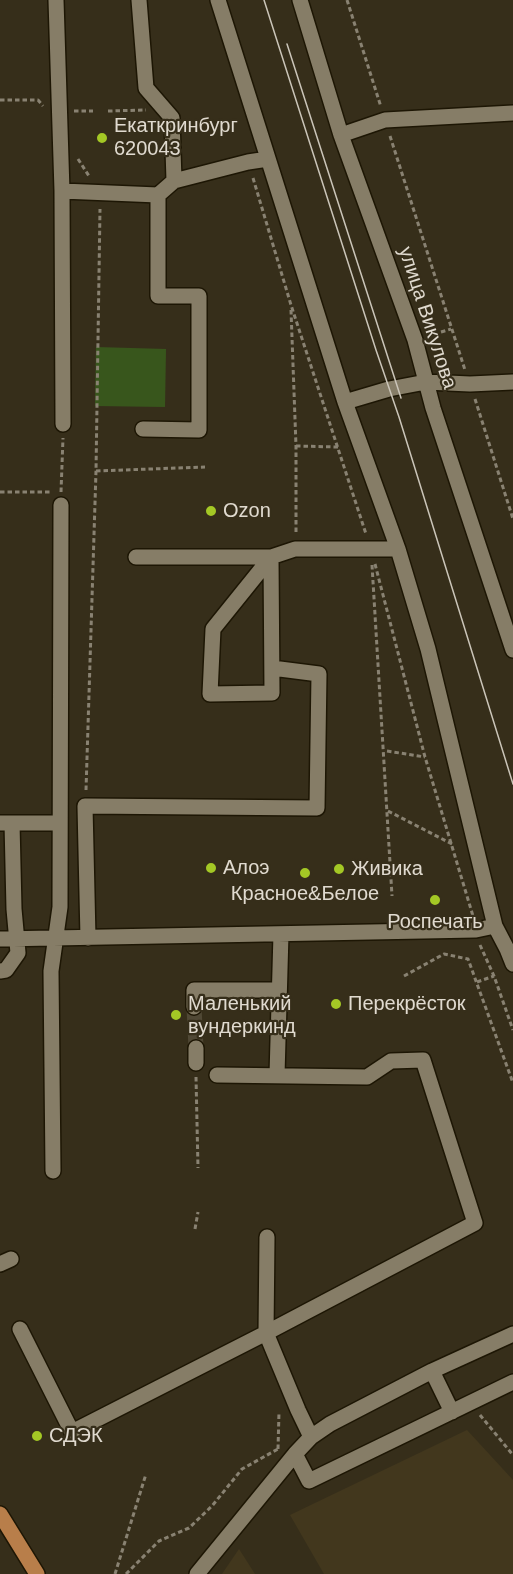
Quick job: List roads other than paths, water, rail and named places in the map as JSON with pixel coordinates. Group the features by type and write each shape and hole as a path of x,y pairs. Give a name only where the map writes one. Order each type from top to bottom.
{"main road":[{"path":"0,1514 37,1574"}],"street":[{"path":"56,0 62,191 63,424"},
{"path":"140,0 146,88 172,118 174,181"},
{"path":"218,0 345,402 398,549 428,649 495,926 513,964"},
{"name":"улица Викулова","path":"300,0 341,135 414,340 433,408 513,650"},
{"path":"341,135 385,120 513,113"},
{"path":"62,191 158,195 174,181 268,159"},
{"path":"144,429 199,430 199,296 158,296 158,195"},
{"path":"345,402 389,389 426,382 470,384 513,382"},
{"path":"53,1171 51,971 60,907 61,505"},
{"path":"136,557 271,557 296,549 398,549"},
{"path":"271,557 272,693 210,694 213,629 271,557"},
{"path":"88,938 85,806 317,808 319,674 272,668"},
{"path":"0,970 6,970 18,953 6,823 59,823"},
{"path":"0,939 476,930 495,926"},
{"path":"277,1075 281,934"},
{"path":"194,1007 195,990 279,990"},
{"path":"21,1329 72,1432 266,1333 475,1222 423,1060 391,1061 367,1077 217,1075"},
{"path":"267,1237 266,1333 311,1437"},
{"path":"196,1574 311,1437 330,1424 432,1371 513,1334"},
{"path":"432,1371 452,1412"},
{"path":"295,1454 309,1481 513,1382"}],"tunnel":[{"path":"194,1007 196,1048"}],"tram line":[{"path":"264,0 399,417 513,784"},
{"path":"287,44 401,398"}],"place":[{"name":"Екаткринбург 620043","path":"102,138"},
{"name":"Ozon","path":"211,511"},
{"name":"Алоэ","path":"211,868"},
{"name":"Живика","path":"339,869"},
{"name":"Красное&Белое","path":"305,873"},
{"name":"Роспечать","path":"435,900"},
{"name":"Перекрёсток","path":"336,1004"},
{"name":"Маленький вундеркинд","path":"176,1015"},
{"name":"СДЭК","path":"37,1436"}]}
